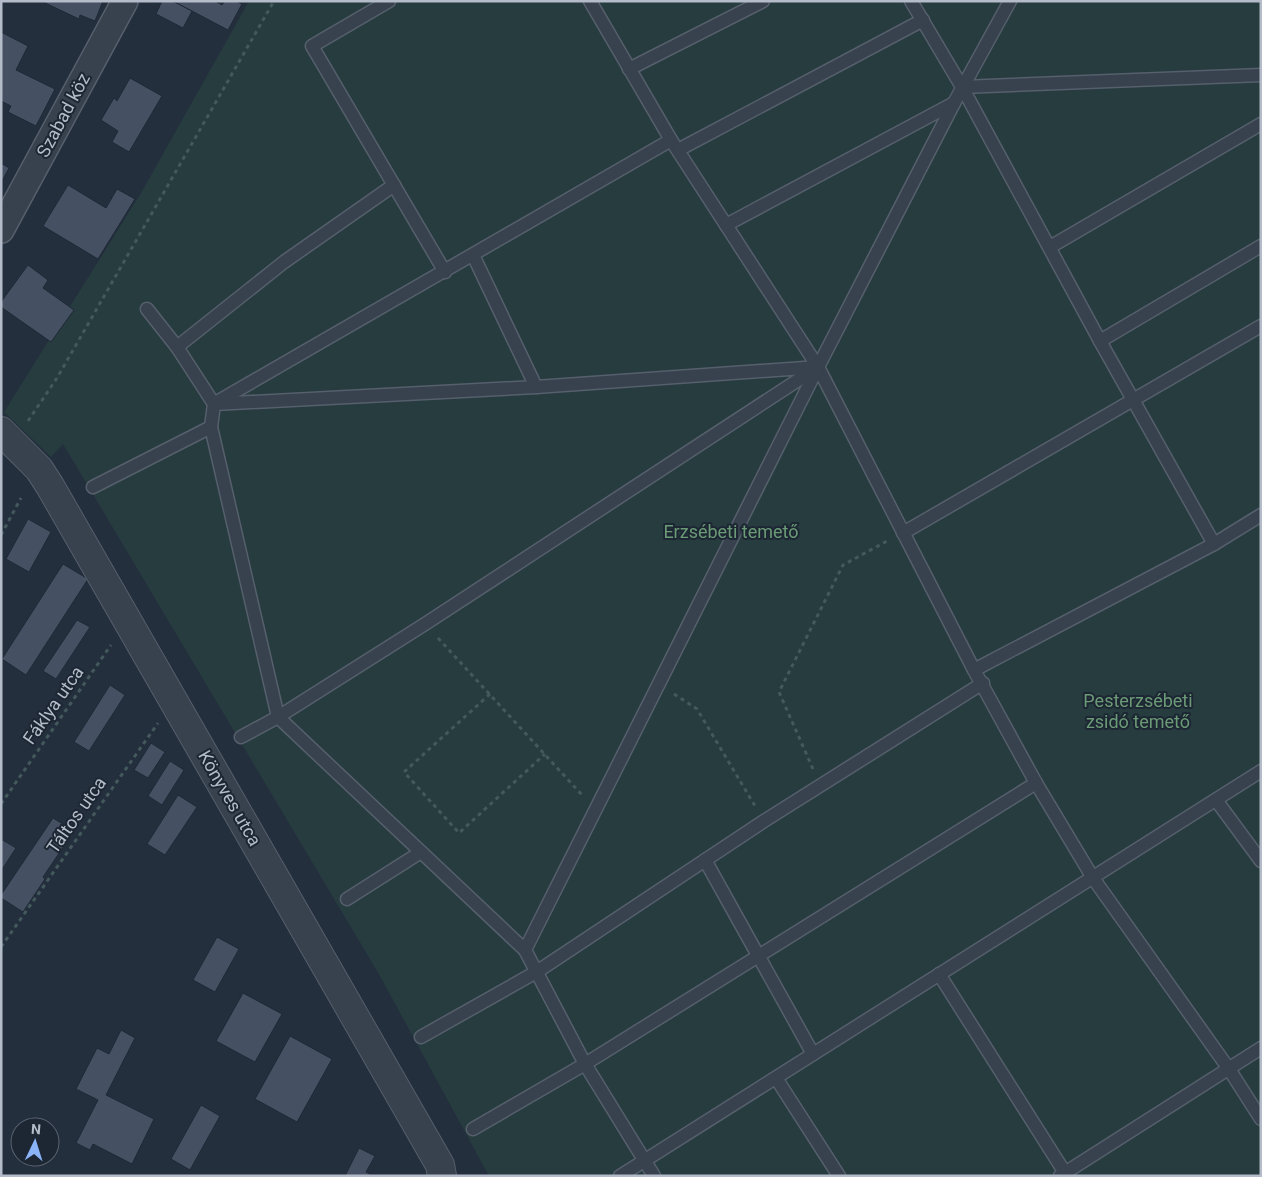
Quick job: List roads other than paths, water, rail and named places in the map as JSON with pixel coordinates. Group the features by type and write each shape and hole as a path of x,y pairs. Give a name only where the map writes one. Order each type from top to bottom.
{"street":[{"name":"Szabad köz","path":"1,230 125,1"},
{"name":"Könyves utca","path":"7,437 38,469 50,486 440,1165 442,1176"}],"lane":[{"path":"389,1 312,46 445,272"},
{"path":"590,1 675,145 818,367 974,670 983,683 1036,783 1094,878 1229,1068 1261,1119"},
{"path":"629,69 763,1"},
{"path":"912,1 962,87 1100,341 1134,398 1214,544"},
{"path":"525,950 818,367 962,87 1010,1"},
{"path":"214,404 473,256 675,145 923,20"},
{"path":"962,87 1261,75"},
{"path":"726,225 954,103"},
{"path":"1050,247 1261,124"},
{"path":"177,347 284,262 394,185"},
{"path":"1100,341 1261,246"},
{"path":"473,256 536,387"},
{"path":"147,309 177,347 214,404 211,427 278,717 525,950 538,971 585,1064 654,1176"},
{"path":"903,533 1261,326"},
{"path":"214,404 536,387 818,367"},
{"path":"241,737 278,717 425,624 818,367"},
{"path":"93,486 211,427"},
{"path":"974,670 1214,544 1261,515"},
{"path":"421,1037 538,971 764,821 983,683"},
{"path":"620,1176 1261,771"},
{"path":"473,1129 585,1064 1036,783"},
{"path":"1216,800 1261,861"},
{"path":"347,899 421,852"},
{"path":"706,860 813,1054"},
{"path":"940,974 1064,1175 1261,1048"},
{"path":"776,1078 839,1176"}],"park label":[{"name":"Erzsébeti temető","path":"731,531"},
{"name":"Pesterzsébeti zsidó temető","path":"1138,710"}]}
